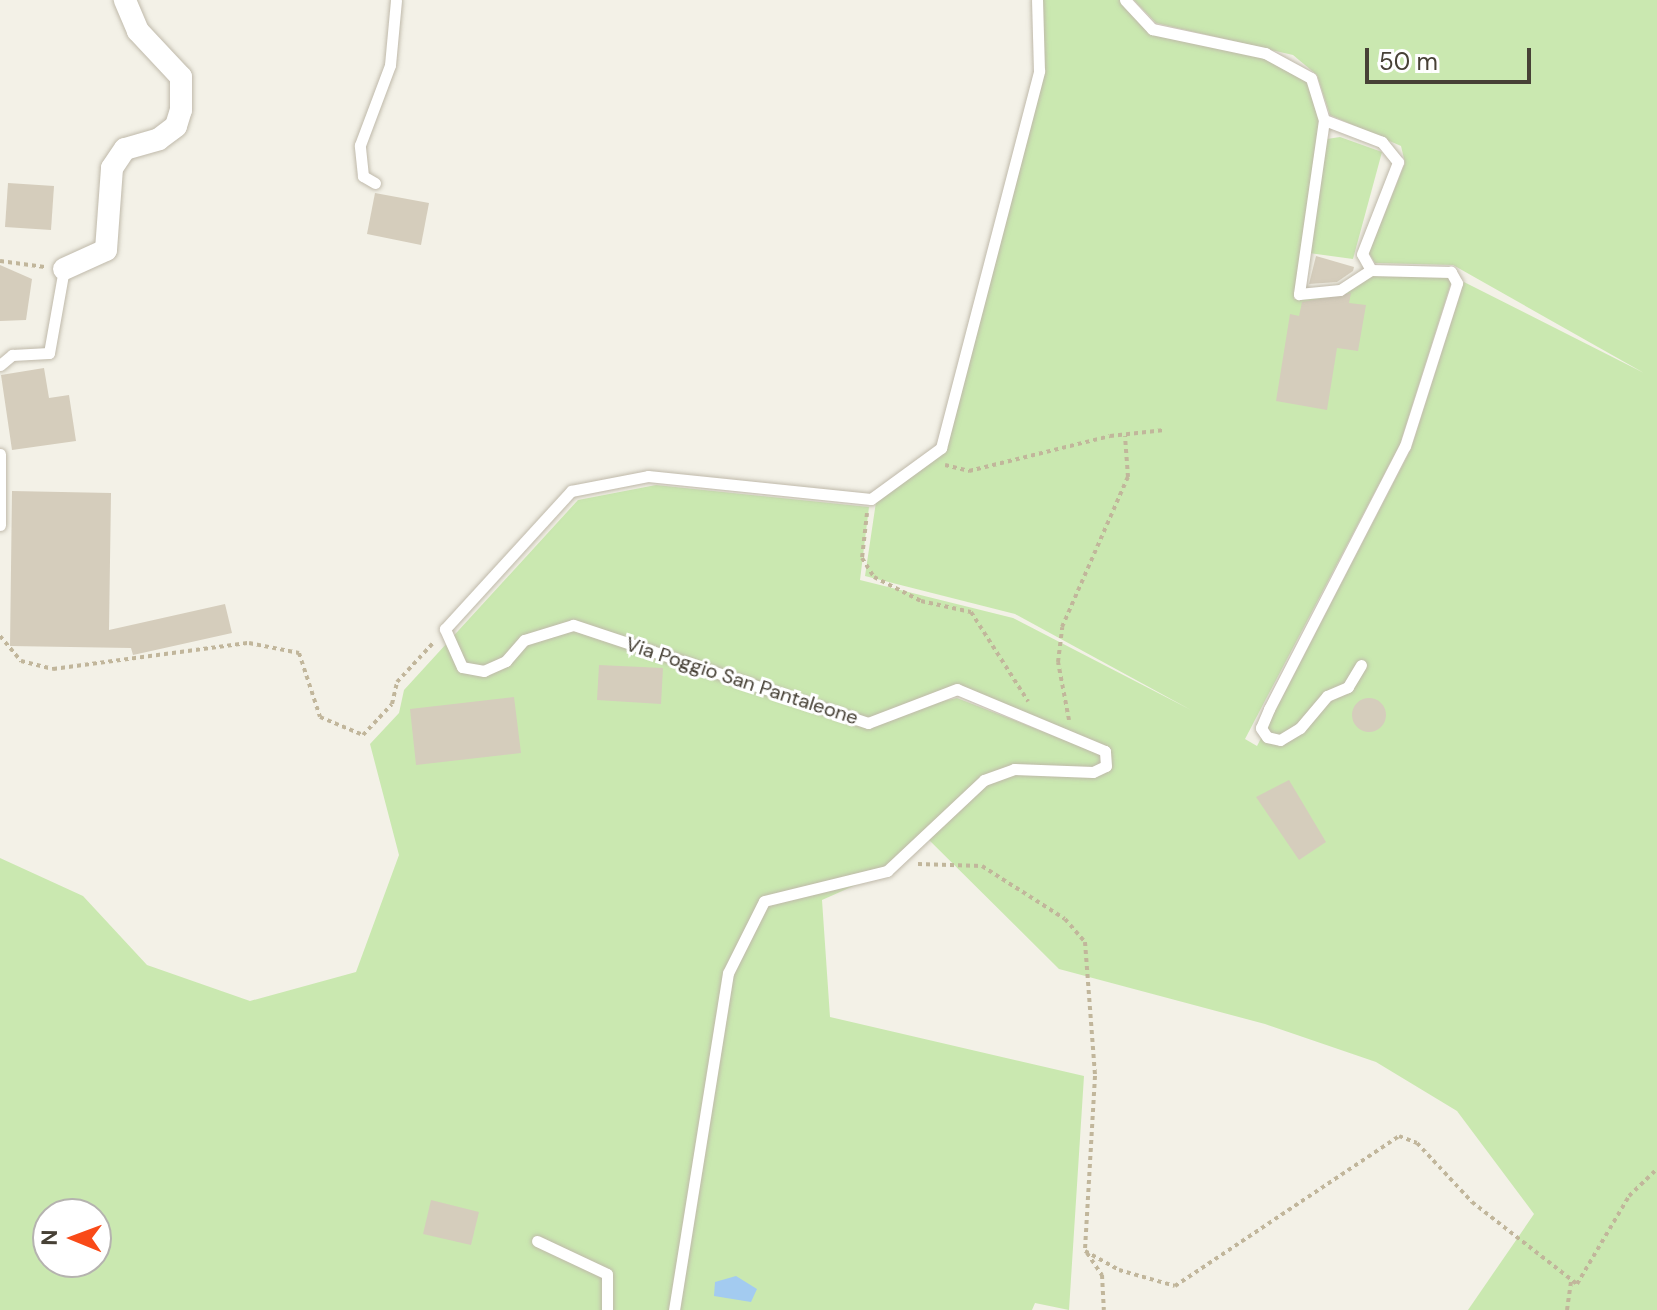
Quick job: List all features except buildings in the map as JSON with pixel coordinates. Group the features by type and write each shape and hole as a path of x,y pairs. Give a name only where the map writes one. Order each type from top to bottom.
{"street":[{"path":"64,269 106,250 112,168 125,149 159,139 176,126 181,110 181,77 138,31 125,0"}],"lane":[{"path":"375,183 363,176 360,145 390,65 396,0"},
{"path":"445,629 571,491 648,476 871,499 941,448 1039,71 1037,0"},
{"path":"1125,0 1152,29 1289,61 1311,78 1324,120 1299,294 1340,290 1371,270 1451,272 1457,283 1405,446 1269,709 1261,728 1267,737 1280,740 1300,728 1327,696 1348,687 1361,665"},
{"path":"1324,120 1395,150 1398,162 1362,254 1371,270"},
{"path":"0,365 12,355 49,353 64,269"},
{"path":"0,454 0,525"},
{"name":"Via Poggio San Pantaleone","path":"445,629 462,667 484,671 506,661 524,640 573,625 868,723 957,689 1105,751 1106,766 1093,772 1014,769 984,780 887,871 764,901 728,973 674,1310"},
{"path":"537,1241 607,1274 607,1310"}],"path":[{"path":"0,261 64,269"},
{"path":"928,458 969,471 1165,430"},
{"path":"1070,735 1058,662 1062,627 1128,477 1125,436"},
{"path":"871,499 862,558 874,577 921,601 971,612 1050,726"},
{"path":"0,636 21,661 53,669 249,643 299,653 320,717 363,735 392,704 397,682 445,629"},
{"path":"906,853 917,864 982,866 1065,919 1085,942 1095,1076 1085,1251 1102,1275 1104,1310"},
{"path":"1085,1251 1119,1270 1175,1286 1399,1136 1417,1143 1472,1202 1577,1284 1589,1273 1629,1196 1657,1169"},
{"path":"1567,1310 1571,1279"}],"green space":[{"path":"1042,0 1120,0 1150,33 1264,58 1307,81 1319,121 1294,299 1341,295 1374,275 1448,276 1451,283 1400,444 1245,739 1257,746 1411,449 1464,282 1644,373 1453,265 1375,263 1369,253 1405,163 1401,146 1330,115 1317,75 1293,55 1156,23 1134,0 1657,0 1657,1310 1468,1310 1534,1214 1457,1111 1376,1062 1265,1024 1059,969 924,835 887,871 822,900 830,1017 1084,1076 1069,1310 1035,1303 1032,1310 0,1310 0,858 83,896 147,965 250,1001 356,972 399,855 370,744 399,713 404,690 578,500 656,485 869,507 860,580 1013,618 1191,710 1015,614 865,576 876,502 945,451 1044,72","holes":["957,689 1058,729 1067,741 957,698 916,707"]},
{"path":"1340,137 1382,152 1353,259 1309,253 1327,139"}],"water":[{"path":"736,1276 757,1289 751,1302 714,1296 715,1282"}]}
